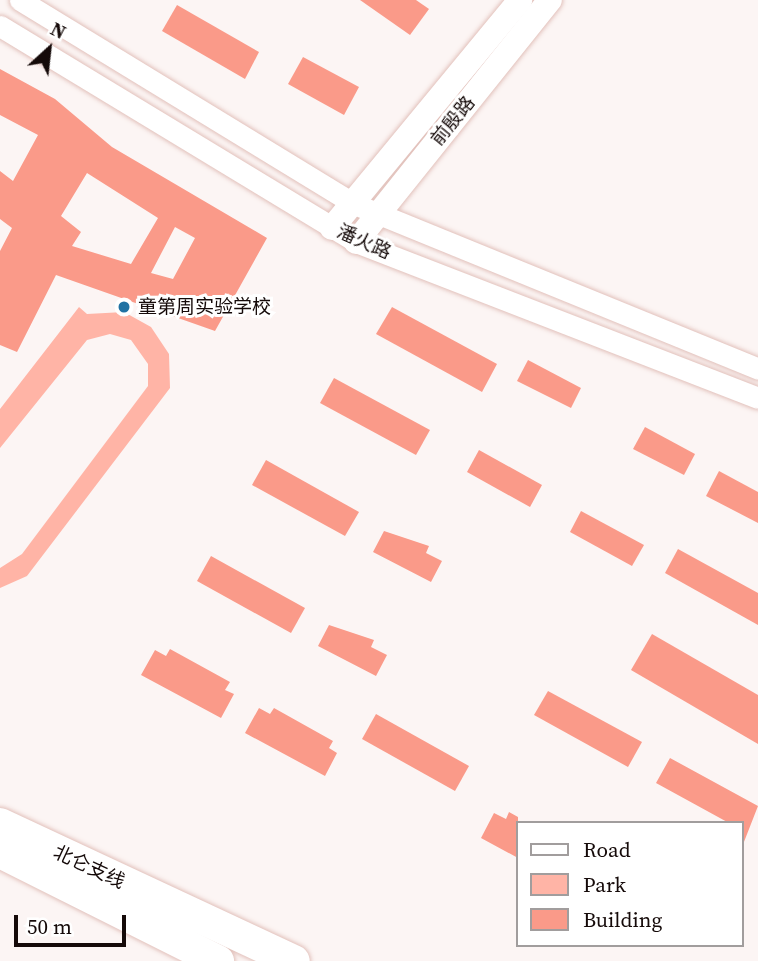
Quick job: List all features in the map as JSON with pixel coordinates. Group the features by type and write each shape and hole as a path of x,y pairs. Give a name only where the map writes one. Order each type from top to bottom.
{"highway":[{"name":"北仑支线","path":"0,824 294,961"},
{"name":"北仑支线","path":"0,852 218,961"}],"main road":[{"name":"前殷路","path":"332,228 520,0"},
{"name":"前殷路","path":"356,242 550,0"}],"street":[{"name":"潘火路","path":"20,0 352,203 758,369"},
{"name":"潘火路","path":"0,26 356,242 758,398"}],"green space":[{"path":"79,307 87,314 124,312 151,327 169,354 170,388 27,576 0,588 0,568 22,554 148,386 148,364 131,340 110,334 87,340 0,448 0,409"}],"building":[{"path":"360,0 416,0 429,9 410,35"},
{"path":"177,5 259,52 245,79 162,31"},
{"path":"303,57 359,87 344,115 288,84"},
{"path":"0,69 55,99 112,147 267,238 215,331 56,275 17,352 0,345 0,251 12,228 0,219 0,171 13,181 38,135 0,115","holes":["87,173 158,218 131,264 72,246 81,232 61,216","175,227 195,238 173,279 151,273"]},
{"path":"392,307 497,364 482,392 376,334"},
{"path":"528,360 581,388 571,408 517,381"},
{"path":"334,378 430,430 416,455 320,403"},
{"path":"645,427 695,454 684,475 633,449"},
{"path":"479,450 542,485 530,507 467,472"},
{"path":"266,460 359,512 345,536 252,485"},
{"path":"719,471 758,492 758,523 706,496"},
{"path":"581,511 644,545 632,566 570,532"},
{"path":"384,531 429,546 426,553 442,561 431,582 373,552"},
{"path":"678,549 758,593 758,625 665,573"},
{"path":"211,556 305,608 291,633 197,581"},
{"path":"329,625 374,640 371,647 387,655 376,676 318,646"},
{"path":"652,634 758,695 758,744 631,670"},
{"path":"170,649 230,682 225,690 234,694 221,718 141,675 155,650 166,656"},
{"path":"548,691 642,742 628,767 534,715"},
{"path":"259,708 270,714 274,708 333,741 329,748 337,753 325,776 245,733"},
{"path":"376,714 469,766 455,791 362,739"},
{"path":"670,758 758,806 744,842 744,821 725,821 656,783"},
{"path":"509,812 518,817 516,857 481,838 494,813 506,819"}],"place":[{"name":"童第周实验学校","path":"124,307"}]}
